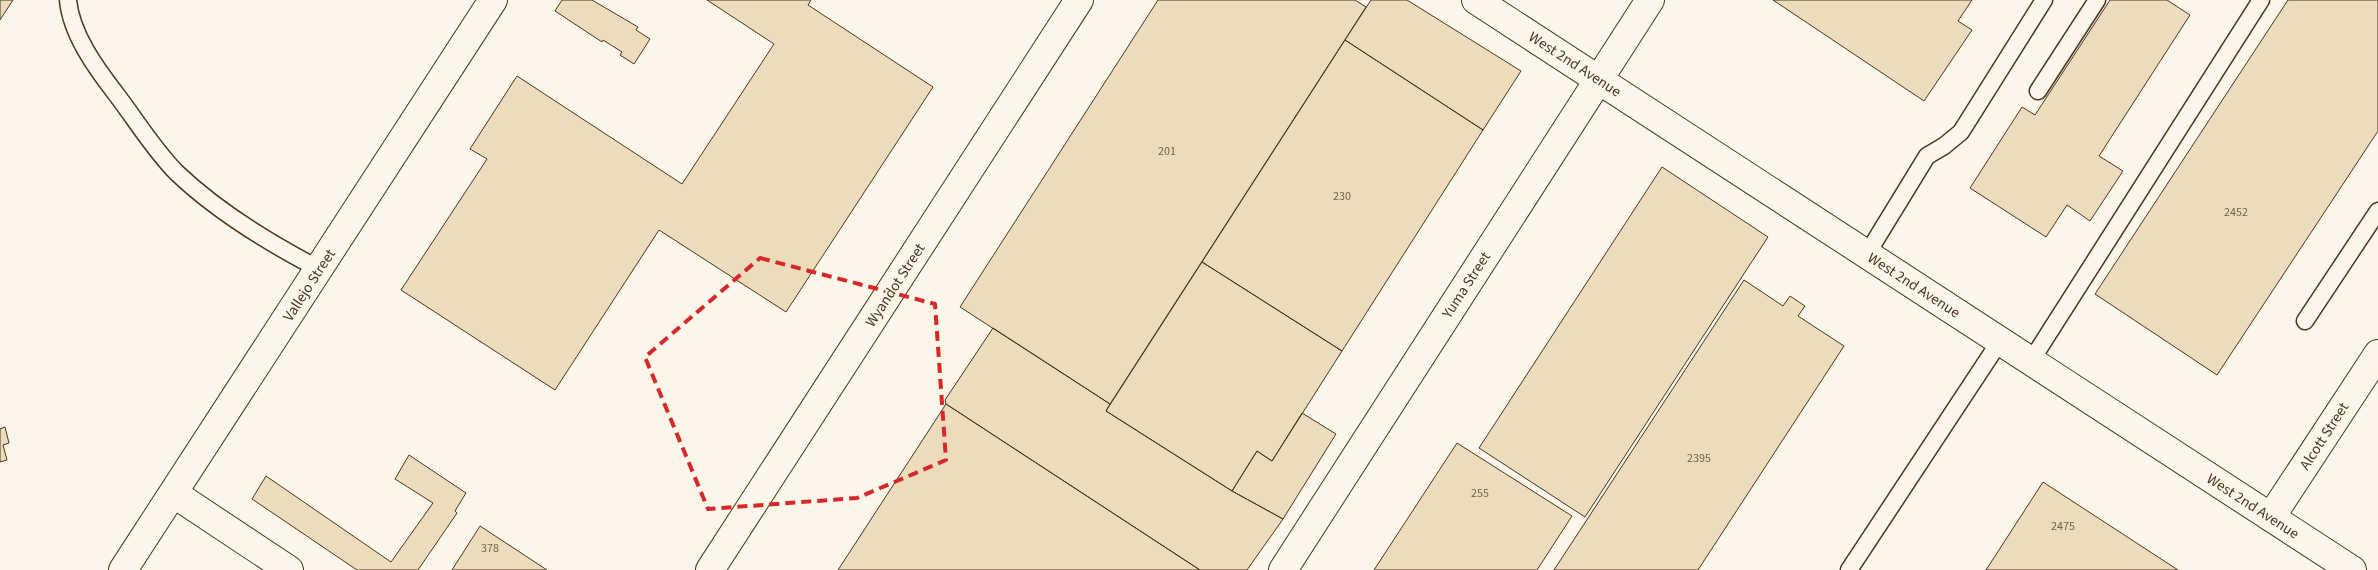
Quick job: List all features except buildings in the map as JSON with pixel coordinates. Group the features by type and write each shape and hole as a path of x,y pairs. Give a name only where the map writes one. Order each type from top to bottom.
{"street":[{"name":"Vallejo Street","path":"123,570 494,0"},
{"name":"Wyandot Street","path":"710,570 1079,0"},
{"name":"West 2nd Avenue","path":"1476,0 2352,570"},
{"name":"Yuma Street","path":"1283,570 1650,0"},
{"name":"Alcott Street","path":"2271,517 2378,354"},
{"path":"173,494 289,570"}],"lane":[{"path":"68,0 76,30 101,74 176,172 197,190 270,243 319,270"},
{"path":"1867,254 1927,156 1944,146 1960,132 2044,0"},
{"path":"2038,91 2097,0"},
{"path":"2032,361 2261,0"},
{"path":"2305,321 2378,210"},
{"path":"1849,570 2000,341"}],"highlighted area":[{"path":"760,258 935,304 946,460 857,498 708,509 645,357"}]}
